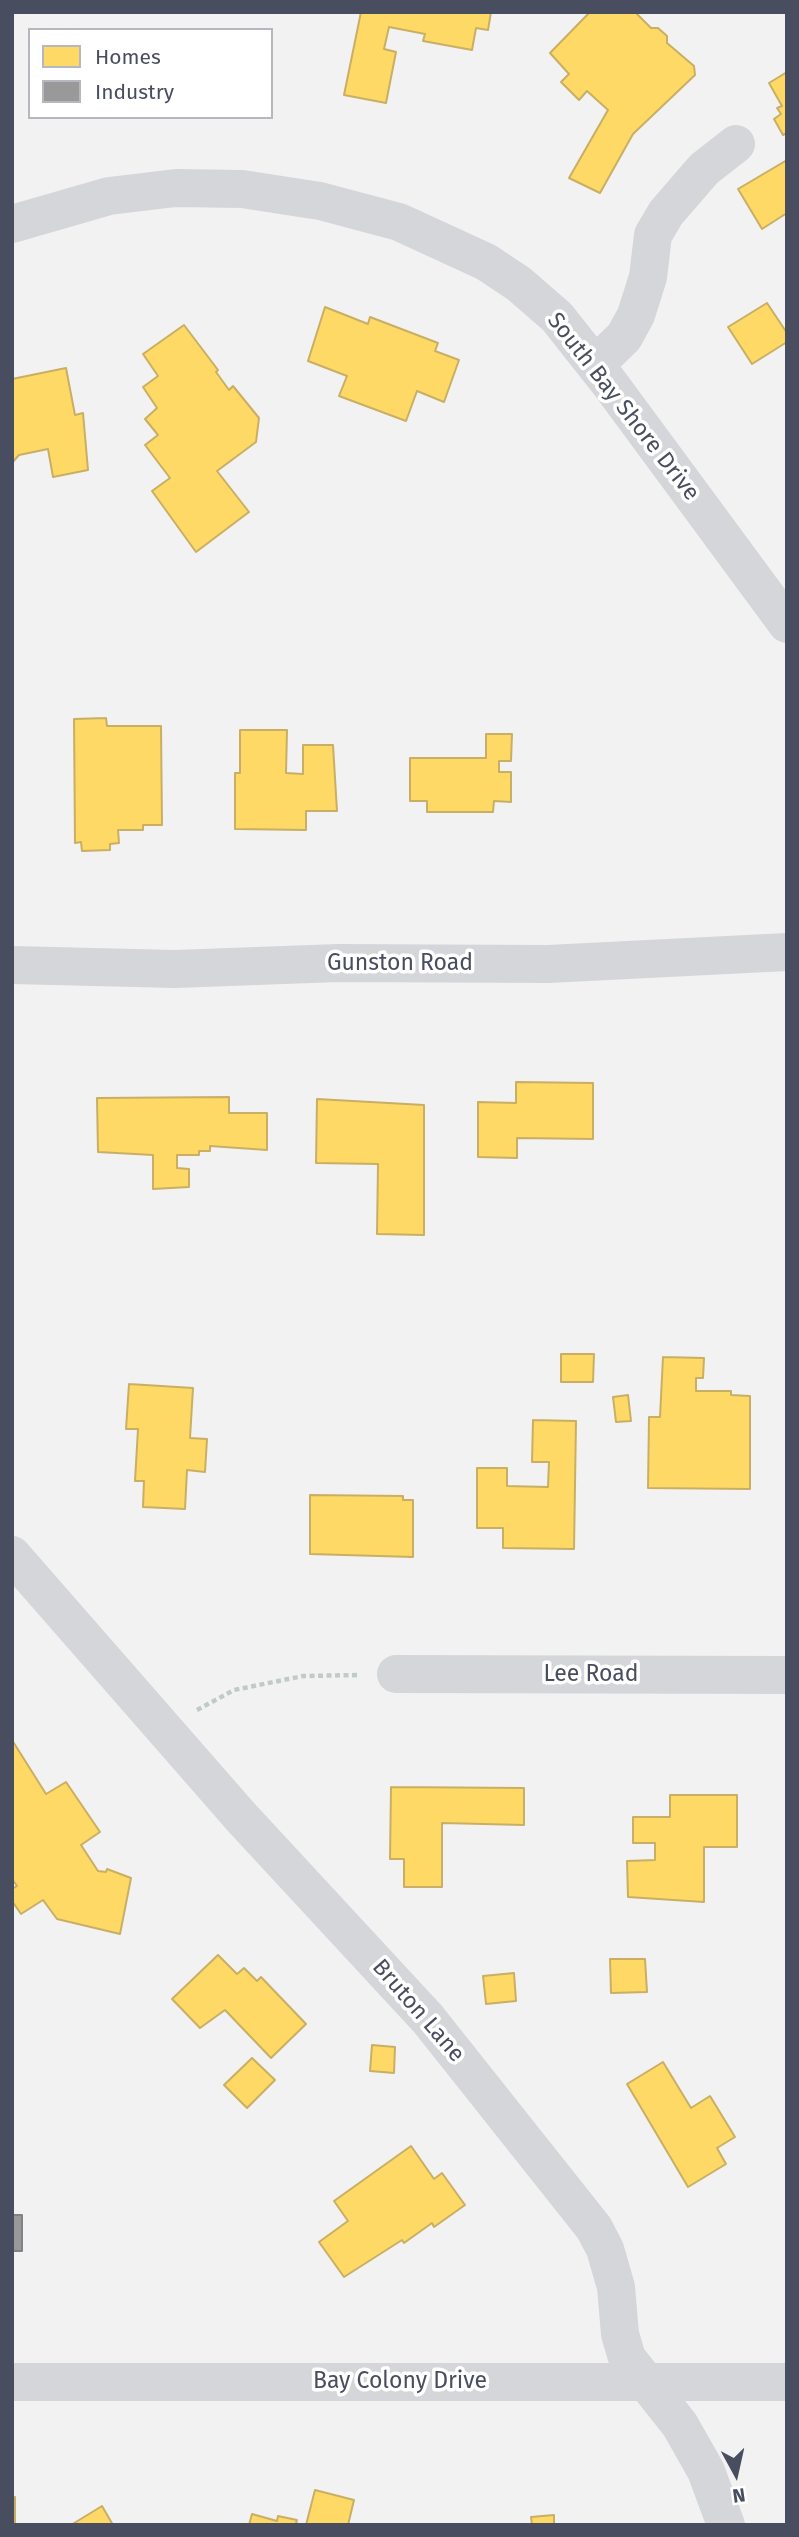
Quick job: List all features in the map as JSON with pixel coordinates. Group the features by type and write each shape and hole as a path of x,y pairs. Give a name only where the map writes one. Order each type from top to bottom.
{"street":[{"path":"595,365 624,337 636,315 648,277 653,235 666,213 704,169 736,144"},
{"name":"South Bay Shore Drive","path":"12,224 109,196 176,188 242,189 320,201 399,222 486,262 519,284 557,317 787,624"},
{"name":"Gunston Road","path":"12,965 175,969 338,963 548,964 787,952"},
{"name":"Bruton Lane","path":"12,1555 241,1817 428,2020 594,2228 605,2249 616,2287 620,2334 627,2358 680,2424 706,2471 726,2525"},
{"name":"Lee Road","path":"396,1674 787,1675"},
{"name":"Bay Colony Drive","path":"12,2382 787,2382"}],"path":[{"path":"169,1733 190,1713 234,1690 303,1676 396,1674"}],"building: Homes":[{"path":"361,12 491,12 488,30 476,28 472,50 423,41 425,34 389,27 384,49 396,52 386,103 344,95"},
{"path":"590,12 635,12 651,28 658,28 667,36 667,43 694,66 695,75 633,134 600,193 569,178 608,110 587,91 579,100 561,82 569,74 550,53"},
{"path":"787,72 787,133 783,135 774,119 781,114 777,108 782,106 769,83"},
{"path":"787,160 787,213 762,229 738,189"},
{"path":"767,303 787,333 787,342 752,364 728,327"},
{"path":"325,307 368,324 370,317 438,343 435,351 459,360 444,402 417,391 406,421 339,396 347,376 308,361"},
{"path":"184,325 218,370 216,372 229,390 233,386 259,418 256,442 217,471 249,512 196,552 152,491 170,478 145,445 158,435 145,419 157,408 143,387 158,376 143,354"},
{"path":"66,368 75,415 83,413 88,470 53,477 48,449 19,455 12,463 12,379"},
{"path":"106,718 107,726 161,726 162,825 143,825 143,830 118,830 119,843 110,844 110,850 82,851 81,842 75,843 74,719"},
{"path":"240,730 287,730 286,773 303,774 303,745 333,745 337,811 306,811 306,830 235,829 235,773 240,773"},
{"path":"486,734 512,734 511,761 499,761 499,772 511,772 511,802 494,801 493,812 427,812 427,801 410,801 410,758 486,758"},
{"path":"516,1082 593,1083 593,1139 517,1138 517,1158 478,1157 478,1102 516,1103"},
{"path":"229,1097 229,1113 267,1113 267,1150 210,1146 210,1151 199,1151 199,1155 177,1155 177,1168 189,1169 189,1187 153,1189 153,1155 98,1152 97,1098"},
{"path":"317,1099 424,1105 424,1235 377,1234 378,1164 316,1163"},
{"path":"561,1354 594,1354 593,1382 561,1382"},
{"path":"663,1357 704,1358 703,1378 696,1378 696,1391 731,1391 731,1395 750,1396 750,1489 648,1488 649,1417 660,1417"},
{"path":"129,1384 193,1388 190,1438 207,1439 205,1472 187,1470 185,1509 143,1507 144,1481 135,1481 138,1429 126,1429"},
{"path":"628,1395 631,1421 616,1422 613,1397"},
{"path":"533,1420 576,1421 574,1549 503,1548 503,1528 477,1528 477,1468 507,1468 507,1486 548,1487 549,1462 532,1462"},
{"path":"310,1495 403,1496 403,1500 413,1500 413,1557 310,1554"},
{"path":"12,1740 46,1794 66,1782 100,1832 81,1845 98,1871 106,1872 107,1869 131,1878 120,1934 57,1919 43,1900 21,1914 12,1901 12,1889 17,1886 12,1879"},
{"path":"391,1787 524,1788 524,1825 442,1823 442,1887 404,1887 404,1859 390,1859"},
{"path":"670,1795 737,1795 737,1847 704,1847 704,1902 628,1897 627,1861 655,1860 655,1843 633,1843 633,1817 670,1817"},
{"path":"218,1955 237,1974 244,1968 257,1981 261,1977 306,2024 271,2058 225,2010 200,2028 172,1999"},
{"path":"610,1959 645,1959 647,1992 611,1993"},
{"path":"514,1973 516,2001 486,2004 483,1976"},
{"path":"372,2045 395,2047 394,2073 370,2071"},
{"path":"252,2058 275,2080 247,2108 224,2085"},
{"path":"663,2062 691,2108 710,2096 735,2137 717,2148 726,2164 688,2187 627,2084"},
{"path":"411,2146 434,2179 442,2173 465,2205 434,2227 432,2223 404,2243 402,2240 344,2277 319,2242 348,2221 334,2201"},
{"path":"315,2490 354,2500 348,2525 306,2525"},
{"path":"12,2497 15,2497 15,2525 12,2525"},
{"path":"102,2506 113,2525 71,2525"},
{"path":"252,2514 277,2521 278,2516 297,2520 296,2523 301,2525 249,2525"},
{"path":"554,2515 554,2525 532,2525 531,2517"}],"building: Industry":[{"path":"12,2215 22,2215 22,2251 12,2251"}]}
